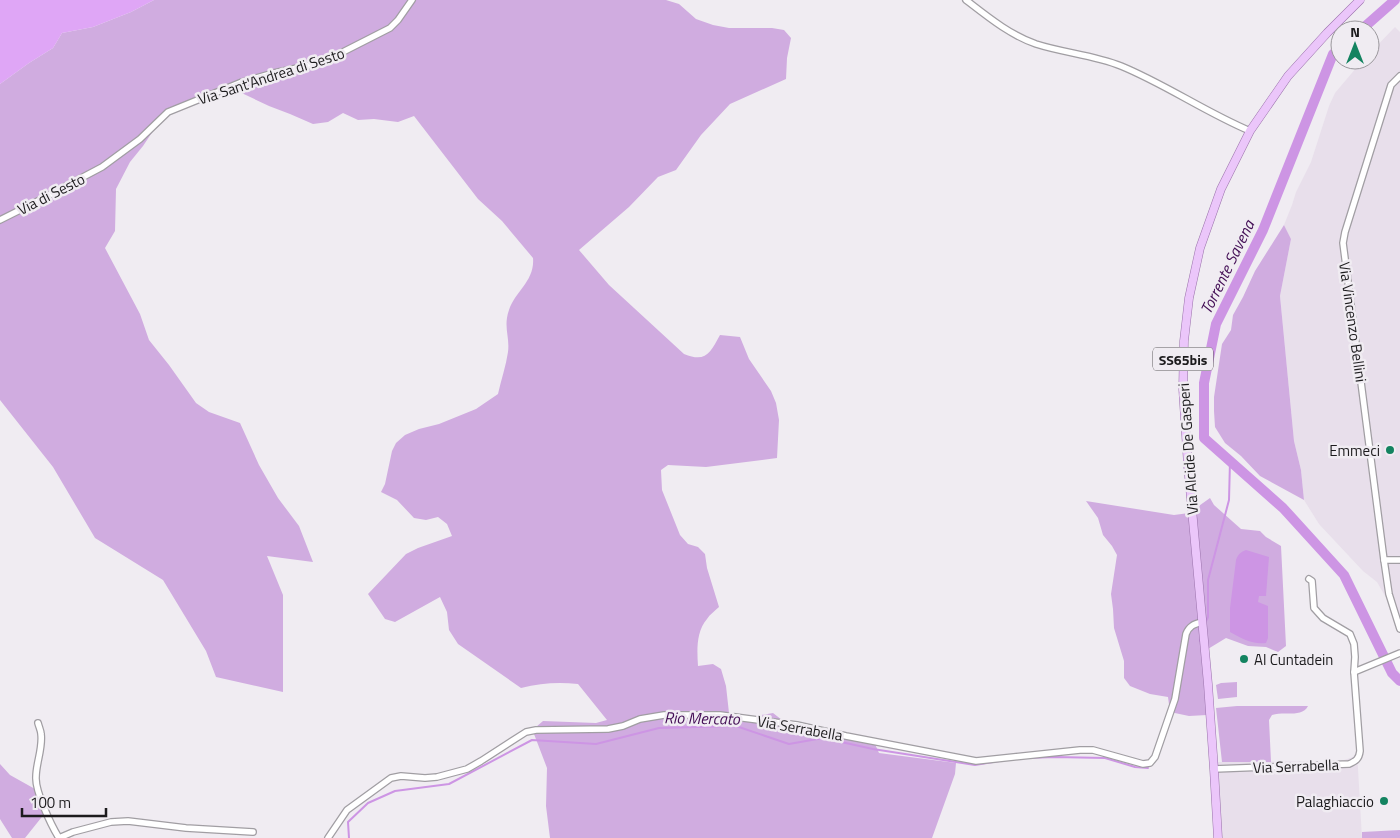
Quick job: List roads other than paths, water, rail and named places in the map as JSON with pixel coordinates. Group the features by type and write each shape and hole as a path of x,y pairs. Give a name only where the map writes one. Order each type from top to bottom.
{"main road":[{"name":"Via Alcide De Gasperi","path":"1214,770 1183,389 1184,341 1189,298 1200,248 1221,189 1250,131 1288,76 1360,0"},
{"name":"SS65bis","path":"1214,770 1218,838"}],"street":[{"name":"Via Sant'Andrea di Sesto","path":"102,168 140,139 168,112 242,82 316,64 336,56 390,28 412,0"},
{"path":"966,0 1007,31 1036,44 1092,57 1120,66 1149,79 1226,121 1250,131"},
{"name":"Via Vincenzo Bellini","path":"1384,560 1343,243 1391,86 1400,76"},
{"name":"Via di Sesto","path":"0,220 102,168"},
{"path":"1400,560 1384,560 1389,594 1400,628"},
{"path":"1309,579 1312,581 1314,608 1323,618 1350,634 1354,644 1354,672"},
{"name":"Via Serrabella","path":"328,838 347,810 392,778 401,776 437,777 466,769 526,732 536,730 608,729 623,726 640,719 664,715 736,716 796,725 976,761 1094,750 1142,764 1150,763 1155,757 1175,699 1188,628 1202,622"},
{"path":"1354,672 1400,653"},
{"name":"Via Serrabella","path":"1214,770 1349,764 1355,762 1360,751 1354,672"},
{"path":"38,723 42,734 36,779 41,797 59,838 73,832 111,822 128,820 186,828 253,832"}],"waterway":[{"name":"Torrente Savena","path":"1372,20 1395,0"},
{"name":"Torrente Savena","path":"1330,62 1263,230 1216,324 1204,383 1204,438 1283,508 1344,575 1392,673 1400,681"},
{"path":"1206,621 1208,617 1208,580 1229,500 1230,461"},
{"name":"Rio Mercato","path":"349,838 348,822 368,803 395,791 449,784 532,740 596,744 659,728 736,726 789,744 823,738 873,749 975,765 999,761"},
{"name":"Rio Mercato","path":"1026,758 1105,758 1135,767 1148,768"}],"place":[{"name":"Emmeci","path":"1390,450"},
{"name":"Al Cuntadein","path":"1244,659"},
{"name":"Palaghiaccio","path":"1384,801"}]}
